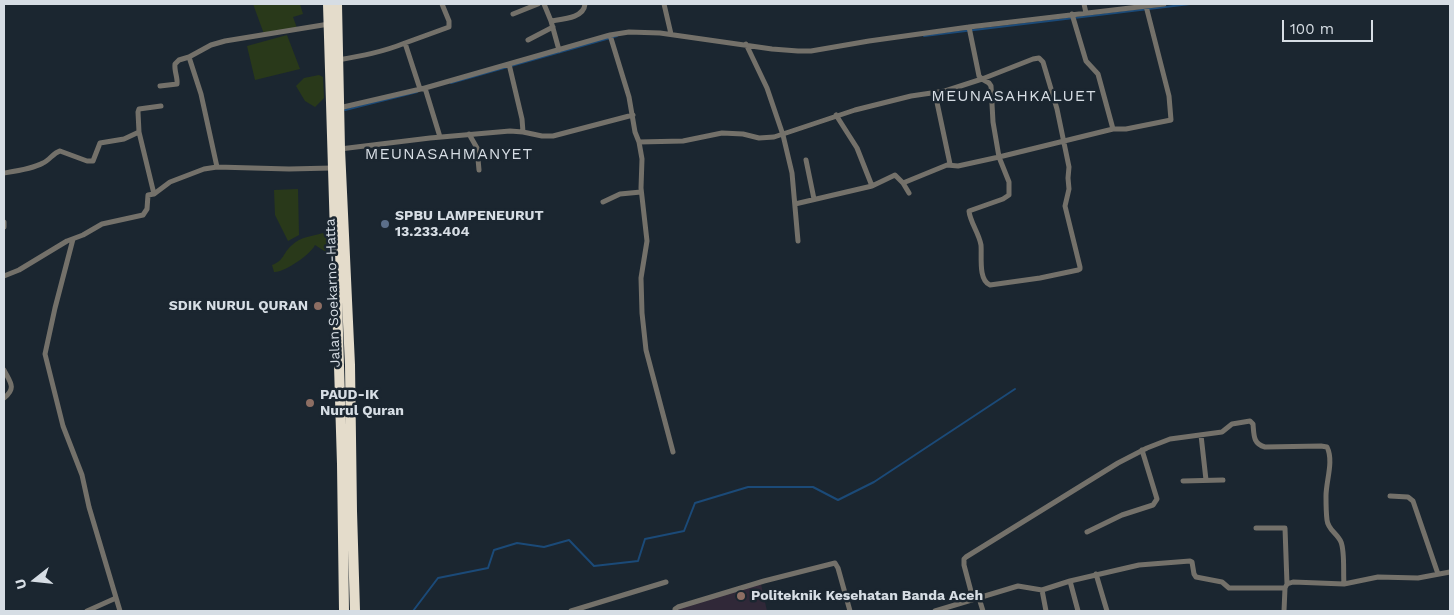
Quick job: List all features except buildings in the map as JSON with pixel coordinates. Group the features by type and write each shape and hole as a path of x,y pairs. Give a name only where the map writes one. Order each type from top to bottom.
{"highway":[{"name":"Jalan Soekarno-Hatta","path":"337,4 329,24 335,119 340,149 344,611"},
{"name":"Jalan Soekarno-Hatta","path":"337,4 339,108 335,119 332,168 343,332 355,611"}],"street":[{"path":"338,60 366,56 390,49 449,27 449,21 442,4"},
{"path":"513,14 538,4"},
{"path":"544,4 559,50"},
{"path":"528,40 552,24 580,14 584,10 585,4"},
{"path":"664,4 671,34"},
{"path":"1084,4 1086,13"},
{"path":"339,108 424,90 510,67 559,50 629,32 671,34 772,49 810,51 869,41 1073,18 1086,13 1164,4"},
{"path":"903,183 950,164 958,166 1113,129 1126,129 1170,120 1169,96 1146,6"},
{"path":"1073,18 1086,61 1098,74 1113,129"},
{"path":"160,86 177,84 175,64 179,60 189,57 215,43 329,24"},
{"path":"640,142 683,140 722,133 766,138 783,135 836,115 911,96 945,91 982,78 1034,59 1039,58 1044,67 1057,109 1070,167 1069,189 1065,206 1080,267 1078,270 1040,278 990,285 984,280 982,274 981,242 968,213 970,210 1009,196 1009,182 999,157 993,122 992,90 989,83 982,78 979,76 969,30"},
{"path":"611,38 629,97 635,132 640,142 642,159 641,192 647,241 641,278 642,313 646,350 673,452"},
{"path":"405,43 440,137"},
{"path":"746,44 767,88 783,135 792,173 798,241"},
{"path":"189,57 201,94 217,167"},
{"path":"510,67 523,132"},
{"path":"935,93 950,164"},
{"path":"154,194 139,132 138,112 139,109 161,106"},
{"path":"836,115 857,148 872,186"},
{"path":"340,149 469,134 523,132 542,136 554,136 633,116"},
{"path":"4,173 18,171 43,163 60,151 91,162 100,142 124,139 139,132"},
{"path":"469,134 477,148 479,170"},
{"path":"806,160 814,199"},
{"path":"4,276 19,270 73,238 107,222 143,215 147,209 148,195 154,194 170,182 204,169 217,167 332,168"},
{"path":"795,204 872,186 895,175 909,193"},
{"path":"604,202 620,194 641,192"},
{"path":"4,222 4,227"},
{"path":"73,238 45,354 63,426 82,475 89,507 120,611"},
{"path":"4,370 12,388 10,393 4,398"},
{"path":"983,611 976,598 964,565 966,557 1118,462 1142,450 1170,439 1222,432 1232,424 1250,421 1253,424 1256,442 1259,445 1265,447 1321,446 1327,447 1329,450 1330,465 1327,475 1326,497 1327,522 1328,526 1342,543 1344,584"},
{"path":"1201,435 1206,480"},
{"path":"1087,532 1122,515 1156,503 1157,499 1142,450"},
{"path":"1183,481 1223,480"},
{"path":"1390,496 1408,497 1413,501 1438,574"},
{"path":"1256,528 1285,528 1286,586 1284,611"},
{"path":"935,611 1018,586 1042,590 1096,574 1139,565 1190,561 1192,562 1196,577 1222,582 1229,588 1286,586 1293,582 1344,584 1378,577 1418,578 1450,572"},
{"path":"675,611 675,609 754,584 835,563 850,611"},
{"path":"1096,574 1106,611"},
{"path":"1070,581 1078,611"},
{"path":"571,611 666,582"},
{"path":"1042,590 1046,611"},
{"path":"87,611 116,598"}],"shaded area":[{"name":"Politeknik Kesehatan Banda Aceh","path":"761,584 767,611 677,611 676,607"}],"green space":[{"path":"253,4 300,4 303,14 293,17 297,28 264,34"},
{"path":"287,35 300,69 255,80 247,46"},
{"path":"319,75 323,77 324,98 315,107 305,101 296,86 304,78"},
{"path":"298,189 299,235 288,241 275,215 274,190"},
{"path":"323,233 328,242 326,252 315,245 297,262 274,272 272,265 279,261 295,243"}],"waterway":[{"path":"924,36 1190,4"},
{"path":"451,83 617,36"},
{"path":"345,110 417,92"},
{"path":"413,611 438,578 488,568 494,550 517,543 544,547 569,540 594,566 638,561 645,539 684,531 695,503 748,487 813,487 838,500 874,482 1015,389"}],"place":[{"name":"SPBU LAMPENEURUT 13.233.404","path":"385,224"},
{"name":"SDIK NURUL QURAN","path":"318,306"},
{"name":"PAUD-IK Nurul Quran","path":"310,403"},
{"name":"Politeknik Kesehatan Banda Aceh","path":"741,596"}],"district":[{"name":"MEUNASAHKALUET","path":"1014,96"},
{"name":"MEUNASAHMANYET","path":"449,154"}]}
